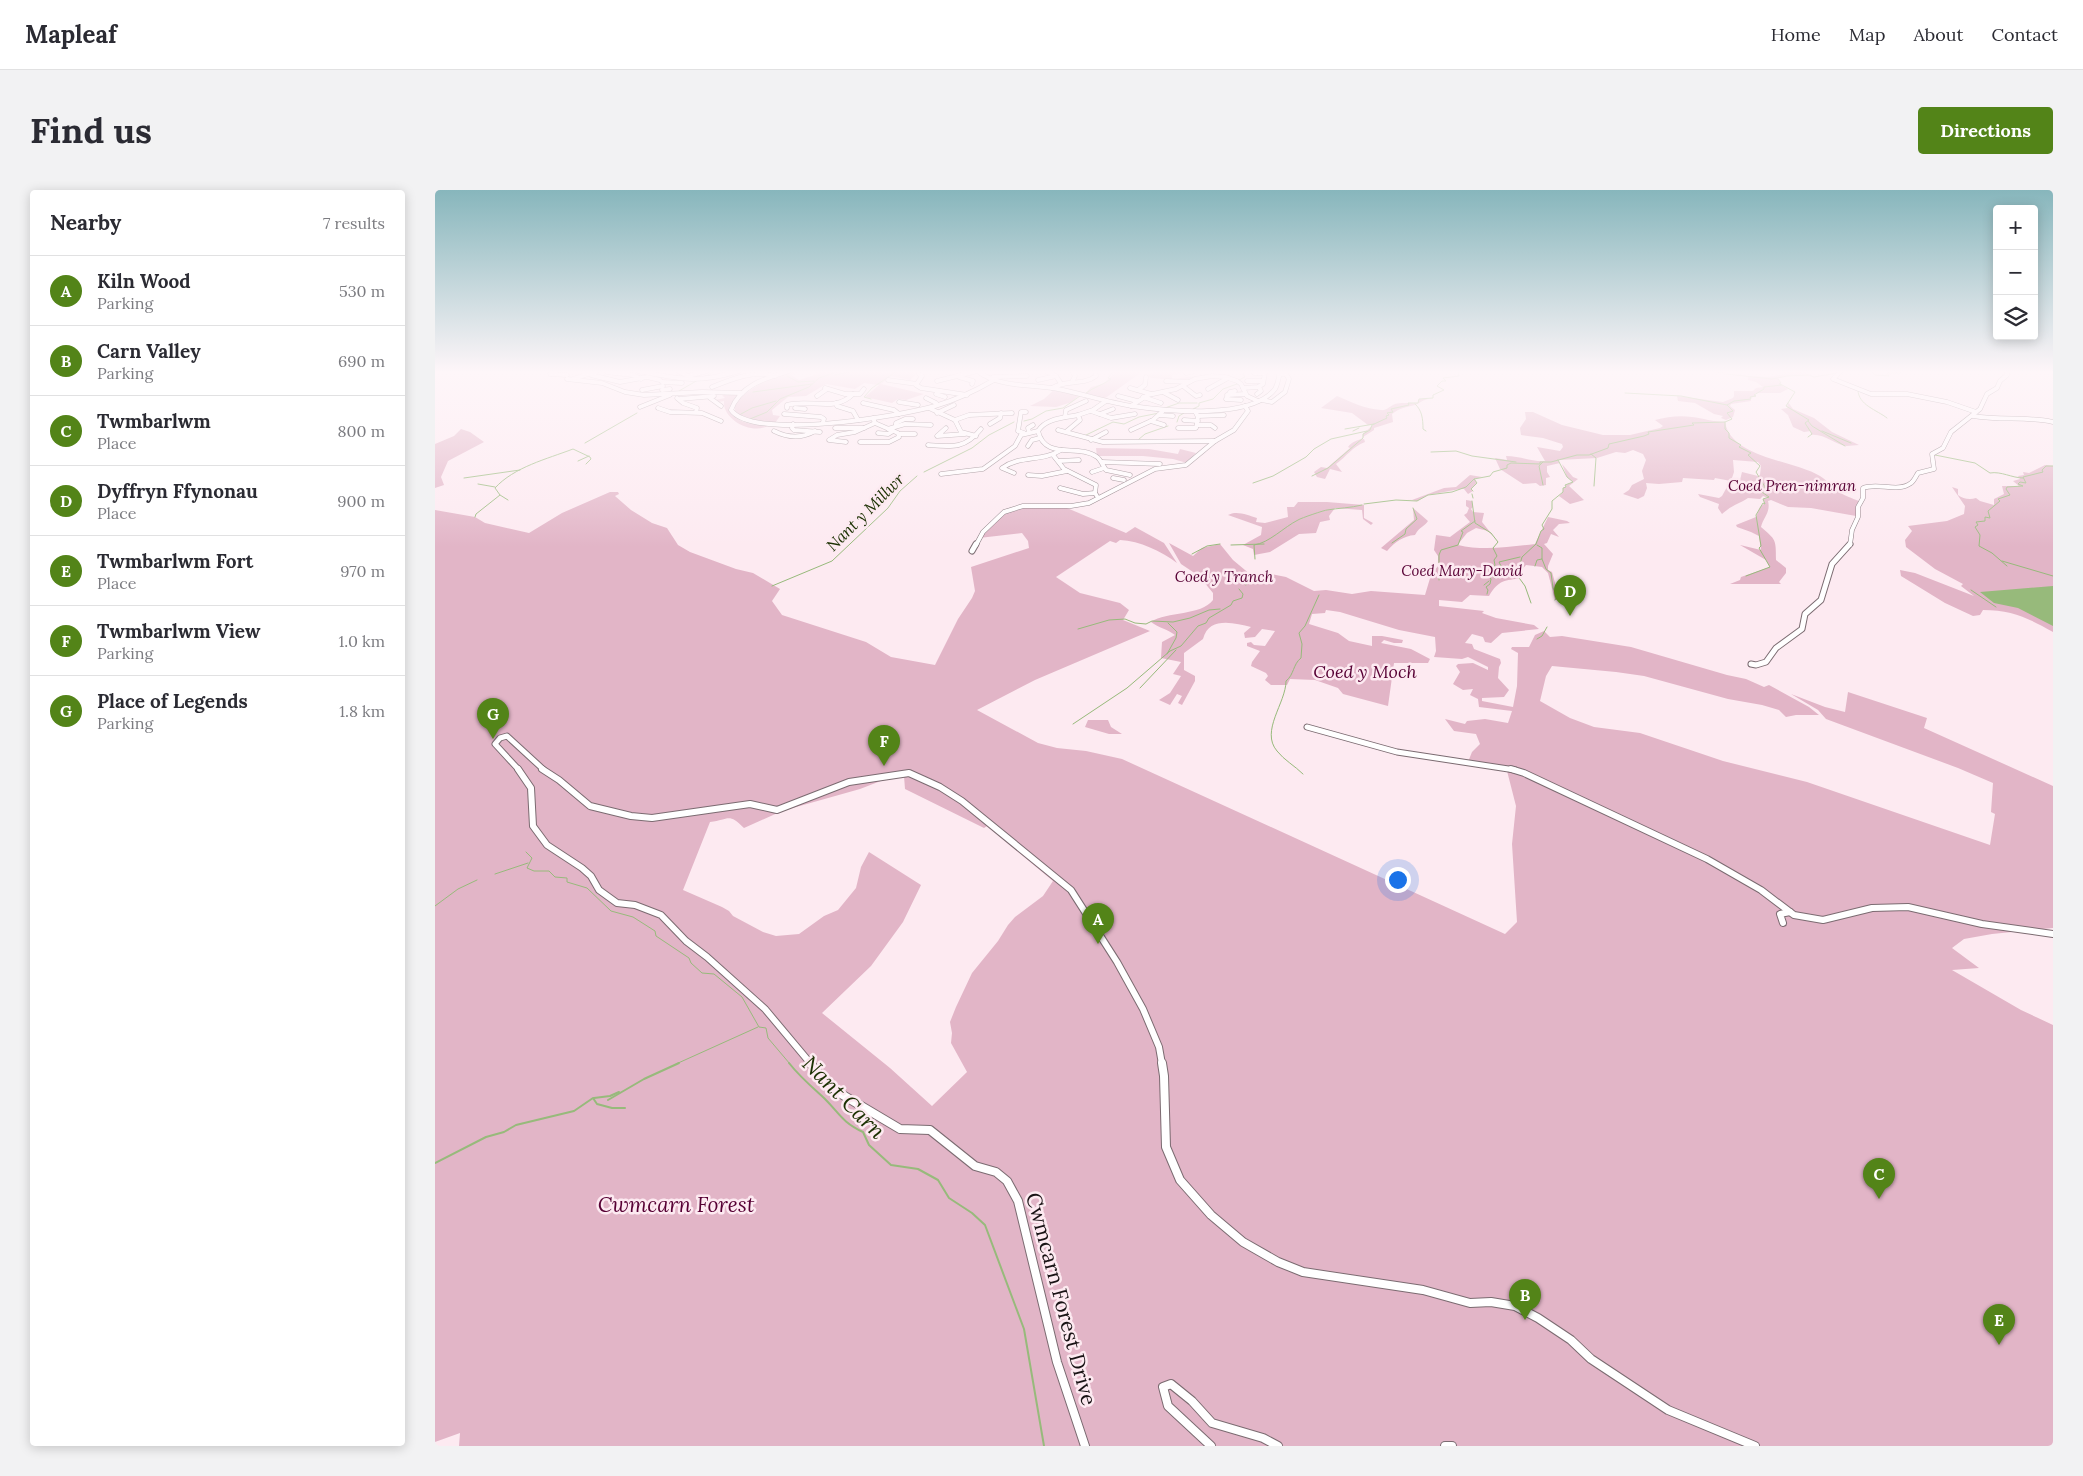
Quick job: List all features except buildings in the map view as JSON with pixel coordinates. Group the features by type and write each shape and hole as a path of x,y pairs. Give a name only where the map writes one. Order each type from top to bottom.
{"street":[{"path":"793,430 821,432"},
{"path":"843,441 828,440 837,435 860,430"},
{"path":"890,430 899,434 912,434"},
{"path":"946,430 936,436 965,434 976,436"},
{"path":"959,430 965,434"},
{"path":"930,445 960,447 976,436 981,430"},
{"path":"1018,430 1024,433"},
{"path":"1058,430 1067,431 1091,440 1215,441"},
{"path":"972,551 983,532 1000,515 1010,509 1023,506 1071,506 1093,502 1116,488 1155,469 1186,465 1215,441 1233,430"},
{"path":"1751,664 1756,665 1766,662 1777,648 1801,629 1805,614 1819,602 1832,564 1849,545 1851,530 1858,517 1858,507 1863,498 1863,488 1870,486 1895,487 1908,484 1914,481 1916,474 1934,469 1932,454 1943,448 1954,430"},
{"path":"775,432 784,437 800,437 815,431"},
{"path":"878,433 888,434 893,431"},
{"path":"941,474 983,469 1015,446 1019,436 1024,433 1038,431 1040,438 1047,445 1061,450 1089,453 1100,459 1104,468"},
{"path":"1091,440 1106,432"},
{"path":"860,442 889,442 899,438 899,434"},
{"path":"1028,446 1032,440 1040,438"},
{"path":"1002,468 1007,463 1020,458 1053,455 1061,450"},
{"path":"1053,455 1067,471 1096,485 1096,495 1059,488"},
{"path":"1041,462 1042,456"},
{"path":"1059,461 1079,460"},
{"path":"1102,462 1160,464"},
{"path":"995,468 1002,468 1005,471 1014,473"},
{"path":"1095,470 1104,468 1130,476"},
{"path":"1028,475 1067,471"},
{"path":"1113,478 1122,480 1124,474"},
{"path":"1307,728 1397,752 1507,768 1524,773 1707,859 1761,890 1790,912 1804,918 1823,920 1872,908 1908,907 1982,924 2053,934"},
{"name":"Cwmcarn Forest Drive","path":"1085,1446 1057,1362 1018,1201 1007,1181 996,1172 975,1166 931,1130 900,1129 831,1088 765,1009 707,957 686,941 661,915 635,905 617,903 613,897 599,891 589,874 545,845 535,831 531,820 533,798 531,786 513,763 497,747 495,744 499,738 507,736 539,767 559,780 590,806 631,816 653,818 750,804 777,810 849,782 909,773 940,787 970,807 1016,847 1071,890 1117,962 1146,1015 1159,1047 1164,1076 1167,1147 1180,1180 1211,1215 1243,1242 1278,1262 1303,1272 1423,1290 1470,1303 1491,1302 1515,1306 1571,1340 1591,1359 1668,1410 1755,1446"},
{"path":"1783,923 1780,914 1790,912"},
{"path":"1211,1446 1179,1419 1168,1406 1163,1387 1171,1384 1193,1401 1212,1423 1263,1438 1278,1446"},
{"path":"1445,1446 1452,1446"}],"green space":[{"path":"463,430 470,432 484,442 448,461 441,477 444,485 435,488 435,444 454,436"},
{"path":"1368,430 1374,430 1363,437 1363,434"},
{"name":"Coed Pren-nimran","path":"1520,430 1581,430 1603,435 1630,435 1653,430 1728,430 1739,443 1751,451 1808,471 1823,478 1843,494 1859,501 1856,507 1856,516 1811,508 1788,507 1771,500 1768,501 1768,512 1761,527 1774,540 1776,560 1786,568 1786,573 1779,582 1781,584 1730,584 1740,580 1741,577 1770,567 1766,560 1740,545 1761,550 1759,536 1736,525 1756,517 1760,507 1765,503 1763,499 1768,498 1763,496 1760,499 1748,498 1722,514 1718,508 1719,504 1700,497 1698,494 1719,498 1727,487 1740,489 1739,484 1742,472 1760,475 1761,466 1758,462 1733,460 1734,472 1731,481 1715,478 1714,480 1683,478 1682,482 1646,483 1647,488 1644,496 1638,499 1623,494 1632,485 1644,479 1642,471 1646,460 1643,454 1633,450 1625,453 1616,452 1597,458 1559,460 1560,463 1547,466 1547,472 1550,477 1546,478 1546,485 1540,486 1536,483 1523,484 1500,469 1495,458 1507,460 1506,456 1511,456 1545,461 1537,447 1560,451 1563,447 1562,444 1543,438 1521,435"},
{"path":"1799,430 1829,430 1859,445 1846,446 1820,436 1811,435 1811,431 1804,432"},
{"path":"1364,439 1365,442 1353,449 1336,464 1342,472 1330,469 1325,479 1317,477 1314,472 1321,467 1327,468 1350,448 1348,447 1351,444"},
{"path":"1096,448 1149,449 1178,454 1180,449 1196,453 1187,463 1173,459 1143,456 1097,456"},
{"path":"1562,464 1573,477 1578,479 1569,486 1584,500 1570,504 1559,496 1563,492 1563,488 1566,487 1565,485 1573,482 1567,477"},
{"path":"2045,465 2053,466 2053,632 2028,619 2003,611 1983,610 1980,615 1973,616 1945,603 1901,576 1900,570 1915,573 1974,596 1961,586 1963,584 1935,569 1906,547 1905,540 1912,531 1908,526 1947,521 1964,514 1965,506 1952,487 1958,489 1958,495 1962,497 1976,498 1994,505 1994,499 2004,494 2002,486 2019,486 2013,481 2020,479 2018,476 2024,475 2023,472 2029,473"},
{"path":"1470,475 1482,477 1475,479 1477,483 1471,489 1473,491 1468,494 1464,489 1460,489 1428,495 1417,501 1406,499 1412,500 1444,488 1456,487"},
{"path":"610,492 618,492 619,494 615,496 631,510 652,523 667,528 678,545 690,552 736,569 753,573 780,589 772,601 782,615 866,642 891,657 935,665 958,619 975,591 971,567 1029,548 1028,541 1022,533 979,538 1000,515 1024,507 1067,508 1126,533 1135,527 1164,543 1177,563 1164,554 1143,545 1120,540 1116,543 1110,541 1056,577 1080,593 1120,603 1129,610 1123,620 1150,631 1035,680 977,710 1038,743 1122,759 1505,934 1517,922 1512,844 1516,806 1506,767 1468,762 1472,752 1480,744 1476,734 1454,731 1445,719 1465,724 1467,721 1485,719 1508,723 1512,711 1479,707 1478,699 1470,695 1473,689 1463,690 1453,684 1460,672 1456,666 1458,664 1473,663 1488,670 1488,667 1468,657 1462,659 1434,657 1436,651 1435,637 1399,630 1340,612 1326,610 1325,613 1312,614 1309,624 1338,633 1349,641 1372,646 1372,636 1403,640 1402,643 1384,640 1381,643 1411,649 1430,659 1428,663 1394,663 1388,706 1343,694 1338,688 1315,680 1290,679 1287,685 1271,685 1265,680 1268,676 1266,673 1251,666 1260,651 1247,646 1247,643 1251,642 1254,645 1265,646 1275,631 1262,629 1255,637 1245,638 1244,633 1251,627 1230,623 1216,624 1206,632 1203,639 1184,653 1184,670 1195,676 1195,681 1182,705 1178,703 1182,696 1177,694 1170,705 1159,700 1170,693 1181,676 1173,674 1181,662 1161,658 1162,642 1175,635 1151,622 1166,616 1201,609 1213,600 1213,593 1199,576 1181,564 1169,543 1193,556 1202,548 1220,544 1233,560 1251,575 1271,574 1286,577 1314,591 1326,590 1352,594 1371,591 1425,595 1431,575 1438,566 1438,556 1434,550 1436,535 1450,537 1470,522 1464,515 1469,508 1466,506 1466,500 1472,501 1473,507 1471,509 1473,512 1484,513 1482,522 1494,537 1488,531 1476,528 1467,533 1458,545 1467,547 1487,548 1535,544 1548,517 1567,521 1570,523 1559,524 1553,530 1559,537 1551,534 1547,543 1544,544 1553,554 1548,570 1552,572 1559,597 1557,600 1555,600 1548,573 1542,567 1526,565 1519,573 1521,578 1499,584 1489,596 1470,595 1462,602 1439,600 1439,606 1484,611 1482,613 1496,618 1534,625 1539,629 1502,633 1491,643 1485,642 1483,637 1472,634 1465,643 1472,644 1474,649 1500,659 1498,678 1509,690 1504,697 1482,698 1482,701 1513,707 1517,686 1518,653 1511,649 1512,647 1529,647 1535,635 1544,631 1550,637 1562,636 1631,647 1746,679 1764,687 1769,685 1809,707 1819,715 1786,717 1779,710 1762,705 1728,699 1644,676 1552,666 1546,676 1540,701 1570,718 1594,727 1640,733 1723,761 1807,782 1990,845 1995,814 1991,812 1993,783 1826,719 1818,710 1791,694 1825,707 1845,712 1848,692 1927,718 1924,728 2053,786 2053,928 1992,934 1964,939 1952,948 1979,968 1952,970 2021,1010 2053,1025 2053,1446 459,1446 460,1433 435,1442 435,510 475,517 485,523 529,533 562,513","holes":["904,776 905,789 984,828 987,826 1053,881 1043,896 1015,917 972,973 950,1022 951,1043 967,1072 932,1106 890,1068 822,1013 871,966 903,922 921,885 869,852 861,867 856,888 838,910 824,916 799,934 776,936 763,932 733,916 722,907 683,890 710,822 728,818 735,820 744,828 782,811 860,789 891,777"]},
{"path":"1298,502 1364,505 1364,518 1373,523 1371,525 1363,519 1362,510 1335,508 1329,516 1330,520 1320,522 1316,533 1299,534 1270,552 1254,555 1253,549 1243,545 1261,535 1262,527 1228,515 1242,514 1257,518 1256,522 1265,523 1288,517 1287,507 1294,507"},
{"path":"1413,508 1428,521 1415,535 1399,540 1387,551 1381,548 1414,520"},
{"path":"1088,720 1108,720 1111,727 1122,734 1109,734 1085,727"}],"shaded area":[{"path":"2053,586 2053,626 2018,608 1994,603 1980,592"}],"waterway":[{"path":"585,443 608,430"},
{"name":"Nant y Millwr","path":"924,472 972,448 999,430"},
{"path":"1084,436 1097,430"},
{"path":"1138,440 1145,434 1158,430"},
{"path":"1312,476 1328,468 1363,438 1363,434 1370,430"},
{"path":"1591,454 1608,448 1609,444 1644,436 1649,434 1648,432 1664,430"},
{"path":"1726,430 1729,433 1729,438 1741,445 1739,447 1751,453 1748,455 1760,466 1756,472 1765,487 1759,490 1769,497 1763,499 1765,504 1763,503 1756,515 1761,546 1759,548 1770,567 1746,576"},
{"path":"1808,437 1812,434 1809,430"},
{"path":"1818,430 1845,446"},
{"path":"1253,483 1273,476 1306,457 1314,449 1331,439 1367,431"},
{"path":"1822,431 1851,443"},
{"path":"519,470 573,449 588,456"},
{"path":"1431,452 1456,451 1472,456 1516,462"},
{"path":"1558,460 1577,455 1591,454"},
{"path":"1591,454 1596,458 1594,486"},
{"path":"1935,455 1975,463 1990,473 2023,478"},
{"path":"578,461 588,456"},
{"path":"586,464 591,459 588,456"},
{"path":"1531,603 1525,586 1517,575 1522,557 1536,544 1541,531 1544,529 1542,525 1552,509 1552,501 1563,492 1563,488 1566,487 1565,485 1573,482 1567,477 1558,460"},
{"path":"1543,462 1558,460"},
{"path":"1474,479 1490,476 1493,472 1507,468 1507,465 1511,463 1540,464 1540,462 1543,462"},
{"path":"1543,462 1539,466 1543,485"},
{"path":"2007,566 1992,553 1979,546 1980,535 1975,527 1978,525 1976,522 1985,521 1985,517 1990,518 1988,511 2000,501 1998,499 2010,495 2006,489 2007,487 2023,486 2018,484 2020,482 2026,483 2023,477 2043,472 2042,470 2046,466 2053,466"},
{"path":"464,478 519,470"},
{"path":"500,495 495,488 519,470"},
{"name":"Nant y Millwr","path":"772,586 832,561 888,508 900,491 917,476"},
{"path":"1364,504 1396,500 1417,501 1428,495 1452,492 1466,487 1474,479"},
{"path":"1473,491 1471,489 1477,483 1474,479"},
{"path":"478,484 495,487"},
{"path":"1472,494 1473,498"},
{"path":"475,517 476,514 500,495"},
{"path":"500,495 508,500"},
{"path":"1472,501 1475,521"},
{"path":"1259,544 1298,520 1308,516 1325,510 1362,505"},
{"path":"1392,543 1405,534 1406,529 1417,519 1413,508"},
{"path":"1439,580 1439,555 1441,550 1458,545 1463,532 1461,531 1475,521"},
{"path":"1475,521 1491,533 1498,542 1493,548 1497,556 1494,560 1495,565 1488,575 1491,579 1490,584 1486,587 1488,590 1487,594"},
{"path":"1192,554 1207,546 1220,544"},
{"path":"1231,545 1259,544"},
{"path":"1255,559 1254,545 1259,544"},
{"path":"1259,544 1264,544"},
{"path":"1537,545 1542,548 1542,559"},
{"path":"1500,574 1501,566 1499,562 1520,557"},
{"path":"1535,566 1537,560 1542,559"},
{"path":"1542,559 1546,569 1551,573 1553,588 1557,596 1555,600"},
{"path":"2002,561 2053,576"},
{"path":"1490,573 1494,578"},
{"path":"1246,585 1251,575"},
{"path":"1484,585 1489,581"},
{"path":"1167,653 1181,646 1198,626 1206,623 1209,618 1231,605 1233,601 1242,598 1243,594 1239,589"},
{"path":"1971,590 1996,607"},
{"path":"1303,774 1277,751 1271,735 1286,681 1301,658 1302,644 1299,633 1305,626 1319,595"},
{"path":"1078,629 1109,620 1125,619 1135,623 1146,624 1152,621 1173,622 1190,618 1209,610 1220,609"},
{"path":"1167,653 1176,638 1177,632 1168,623"},
{"path":"1537,639 1542,636 1547,627"},
{"path":"1140,688 1176,650"},
{"path":"1073,724 1127,688 1167,653"},
{"name":"Nant Carn","path":"526,852 532,858 527,868 534,871 549,871 555,877 567,878 567,882 587,888 611,911 633,917 655,931 656,936 689,958 691,963 702,973 714,974 742,997 759,1027 766,1028 768,1038 790,1064"},
{"path":"495,874 528,863"},
{"path":"435,906 458,889 477,880"},
{"path":"676,1064 758,1027"},
{"path":"608,1100 644,1079 679,1063"},
{"name":"Nant Carn","path":"789,1063 846,1121 863,1132 869,1145 891,1165 918,1169 938,1180 949,1198 972,1213 985,1225 1024,1329 1044,1446"},
{"path":"594,1098 610,1096 619,1092"},
{"path":"435,1163 486,1137 504,1132 516,1125 574,1111 593,1098 597,1104 612,1108 625,1108"}],"place":[{"name":"Dyffryn Ffynonau","path":"1570,616"},
{"name":"Place of Legends","path":"493,739"},
{"name":"Twmbarlwm View","path":"884,766"},
{"name":"Kiln Wood","path":"1098,944"},
{"name":"Twmbarlwm","path":"1879,1199"},
{"name":"Carn Valley","path":"1525,1320"},
{"name":"Twmbarlwm Fort","path":"1999,1345"}],"park label":[{"name":"Coed Mary-David","path":"1462,571"},
{"name":"Coed y Tranch","path":"1224,577"},
{"name":"Coed y Moch","path":"1365,672"},
{"name":"Cwmcarn Forest","path":"676,1205"}]}
